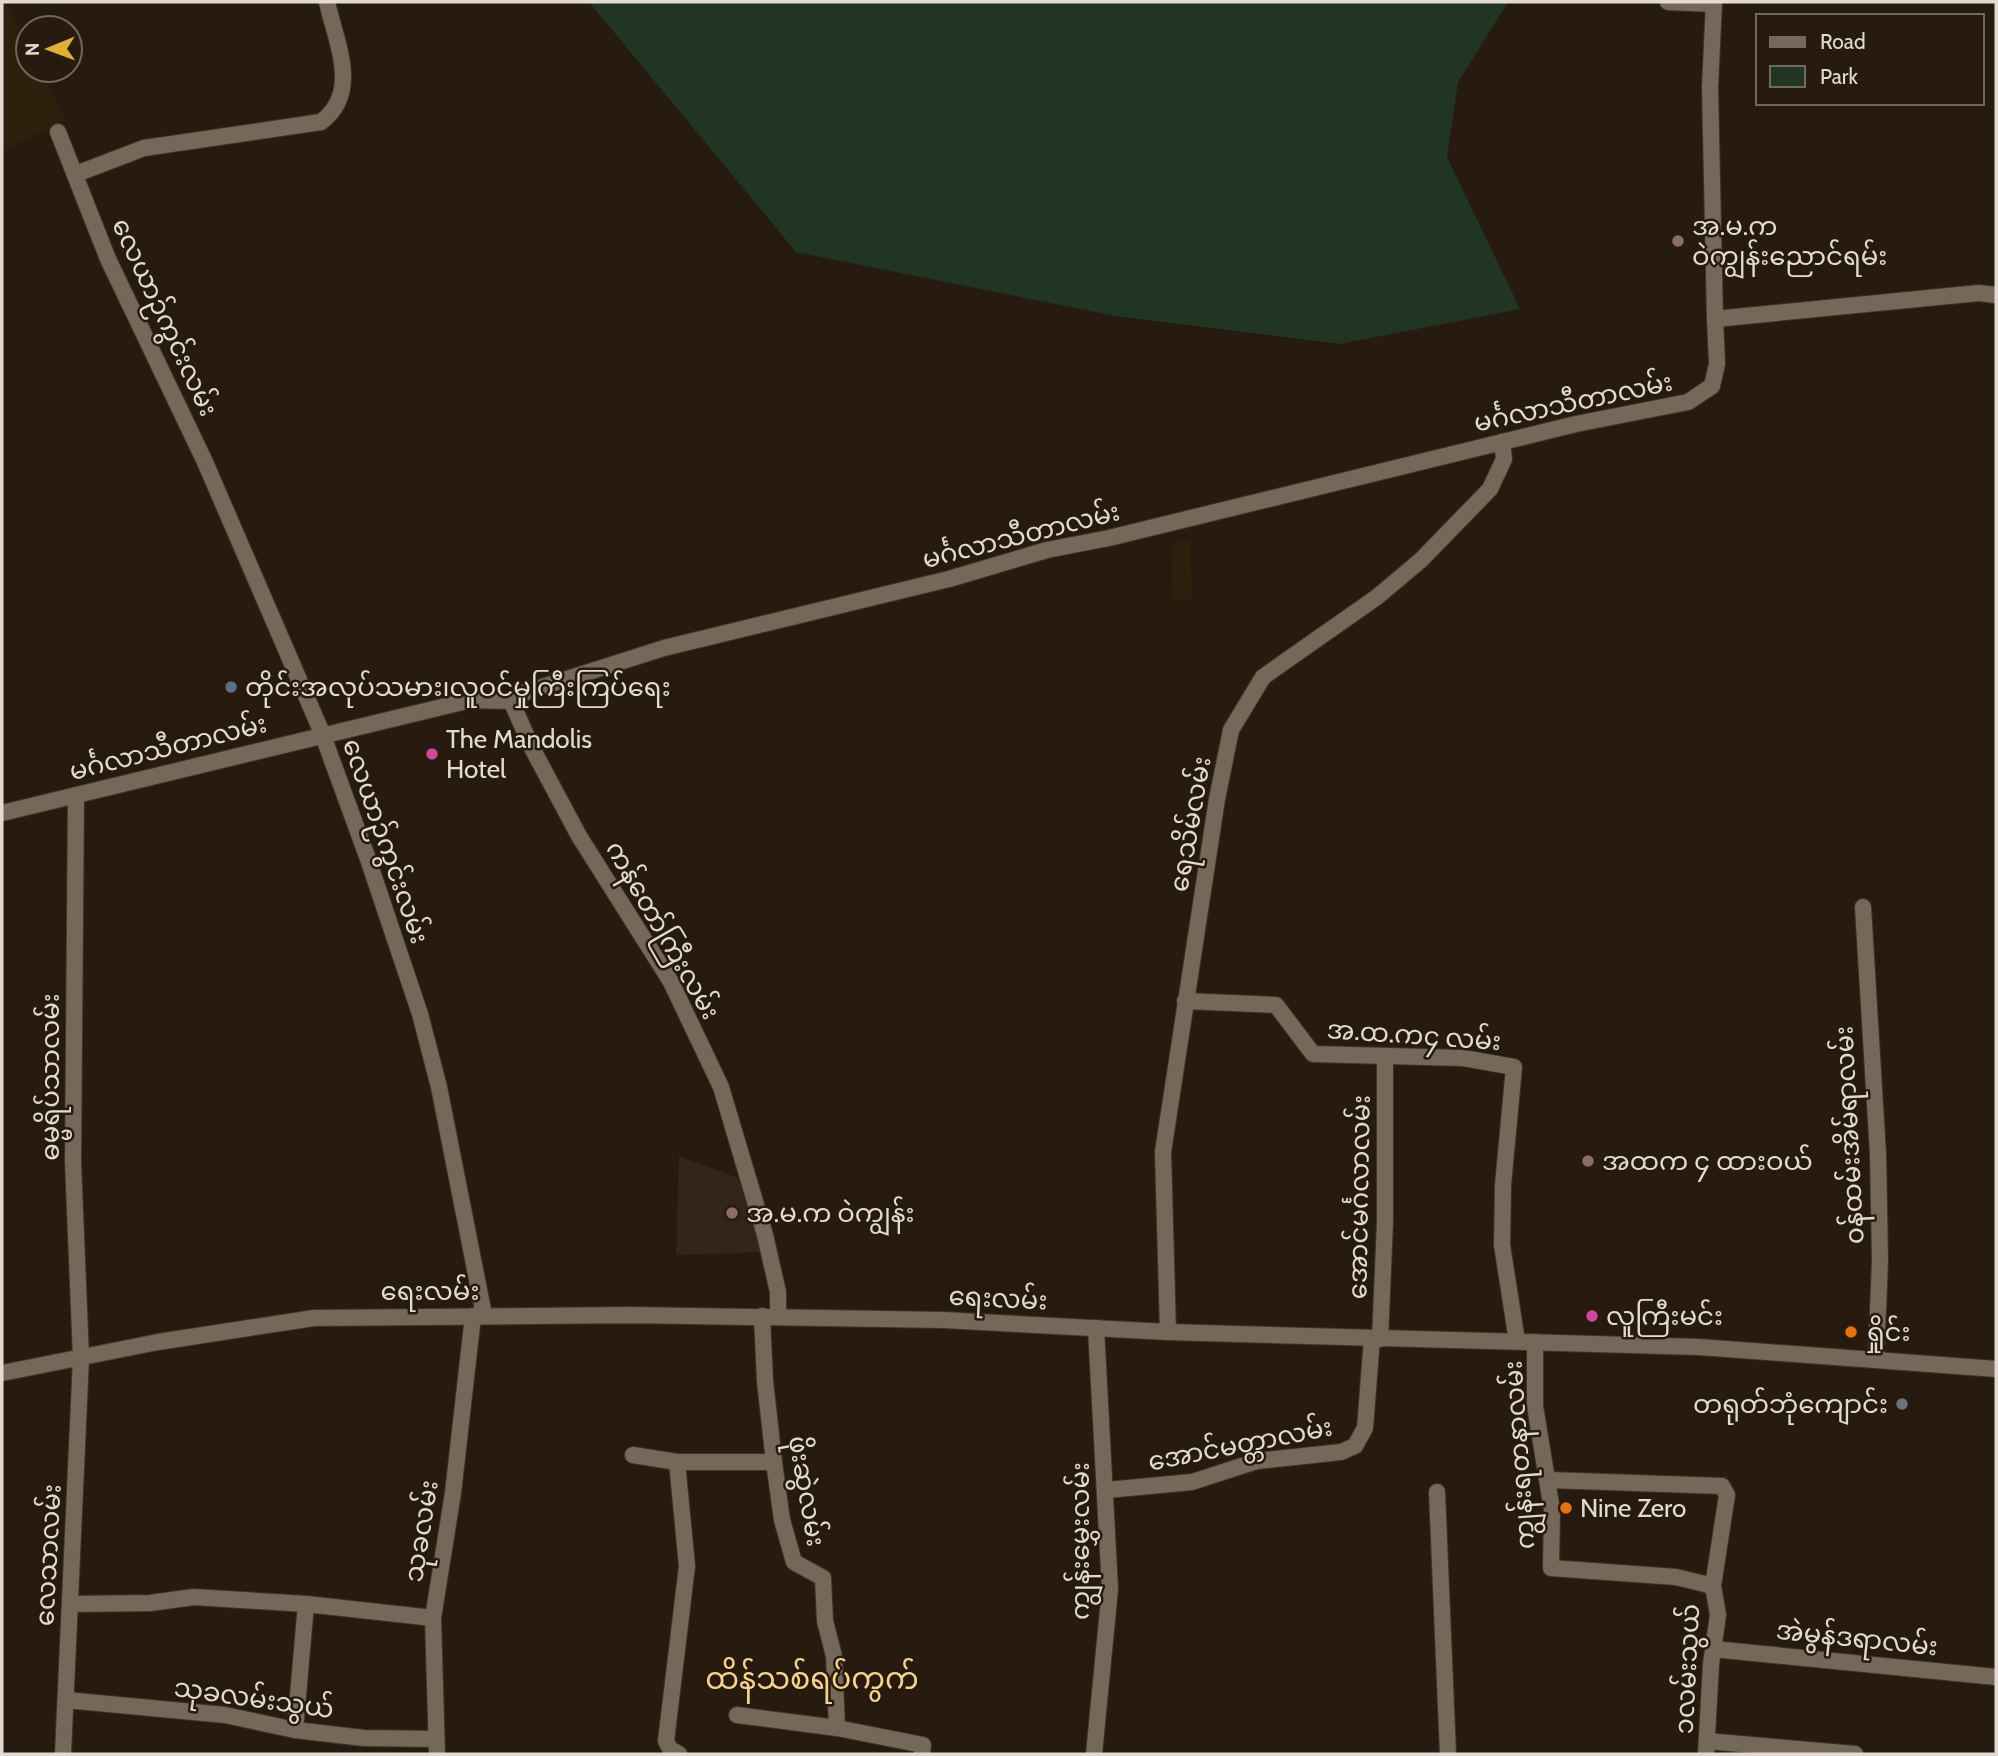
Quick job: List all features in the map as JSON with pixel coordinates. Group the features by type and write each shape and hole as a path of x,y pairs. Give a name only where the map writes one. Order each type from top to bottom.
{"street":[{"path":"76,174 144,148 321,122 338,106 344,82 327,2"},
{"path":"1668,2 1714,3"},
{"name":"မင်္ဂလာသီတာလမ်း","path":"2,813 218,763 322,733 471,699 512,701 526,692 664,648 949,579 1047,550 1109,538 1502,442 1688,402 1699,397 1712,386 1717,364 1710,87 1714,3"},
{"name":"လေယာဉ်ကွင်းလမ်း","path":"58,132 108,259 205,463 322,733 420,1014 439,1087 479,1316"},
{"path":"1715,318 1979,293 1996,295"},
{"name":"ရေသိမ်လမ်း","path":"1168,1332 1163,1152 1185,1001 1231,730 1244,703 1264,677 1377,597 1421,560 1490,489 1504,459 1502,442"},
{"name":"ကန်တော်ကြီးလမ်း","path":"512,701 532,748 579,836 671,982 721,1087 765,1235 778,1292 770,1316"},
{"name":"ဓမ္မရိပ်သာလမ်း","path":"76,795 73,1161 81,1358"},
{"name":"၀န်ထမ်းအိမ်ရာလမ်း","path":"1863,907 1878,1154 1880,1260 1876,1360"},
{"name":"အ.ထ.က၄ လမ်း","path":"1185,1001 1276,1005 1313,1054 1463,1059 1514,1067 1503,1185 1502,1245 1517,1341"},
{"name":"အောင်မင်္ဂလာလမ်း","path":"1376,1338 1385,1222 1385,1056"},
{"name":"ရေးလမ်း","path":"2,1373 158,1342 314,1318 479,1316 770,1316 1168,1332 1699,1347 1996,1368"},
{"name":"သုခလမ်း","path":"437,1746 433,1618 479,1316"},
{"name":"ဖိုးဆွဲလမ်း","path":"770,1316 765,1381 774,1462 791,1556 800,1568 823,1578 825,1621 834,1656 837,1728"},
{"name":"ကျွန်းမွှေးလမ်း","path":"1094,1754 1110,1589 1107,1490 1096,1328"},
{"name":"အောင်မတ္တာလမ်း","path":"1107,1490 1192,1482 1257,1461 1341,1452 1354,1446 1365,1428 1376,1338"},
{"name":"ကျွန်းရတနာလမ်း","path":"1535,1342 1535,1406 1552,1510 1551,1568 1676,1577 1713,1586"},
{"name":"လေသာလမ်း","path":"63,1754 81,1358"},
{"path":"633,1455 677,1462 774,1462"},
{"path":"677,1462 687,1566 666,1741 670,1749 679,1754"},
{"name":"၁လမ်းသွယ်","path":"1549,1480 1722,1486 1727,1495 1713,1586 1718,1615 1713,1648 1707,1747"},
{"path":"1437,1492 1448,1754"},
{"path":"71,1604 150,1602 194,1597 306,1604 433,1618"},
{"path":"295,1730 306,1604"},
{"name":"အဲမွန်ဒရာလမ်း","path":"1713,1648 1996,1677"},
{"name":"သုခလမ်းသွယ်","path":"66,1699 225,1715 295,1730 437,1746"},
{"path":"737,1715 837,1728 923,1745 922,1754"},
{"path":"1707,1747 1855,1754"}],"shaded area":[{"path":"2,2 5,2 14,19 14,84 48,84 65,120 2,152"},
{"path":"1190,542 1192,599 1173,599 1171,543"},
{"path":"679,1156 744,1180 766,1252 676,1255"}],"green space":[{"path":"589,2 1508,2 1458,82 1447,157 1520,309 1340,344 1115,316 796,252"}],"place":[{"name":"အ.မ.က ဝဲကျွန်းညောင်ရမ်း","path":"1678,241"},
{"name":"တိုင်းအလုပ်သမား၊လူဝင်မှုကြီးကြပ်ရေး","path":"231,687"},
{"name":"The Mandolis Hotel","path":"432,754"},
{"name":"အထက ၄ ထားဝယ်","path":"1588,1161"},
{"name":"အ.မ.က ဝဲကျွန်း","path":"732,1213"},
{"name":"လူကြီးမင်း","path":"1592,1316"},
{"name":"ရှိုင်း","path":"1851,1332"},
{"name":"တရုတ်ဘုံကျောင်း","path":"1902,1404"},
{"name":"Nine Zero","path":"1566,1508"}],"district":[{"name":"ထိန်သစ်ရပ်ကွက်","path":"812,1678"}]}
